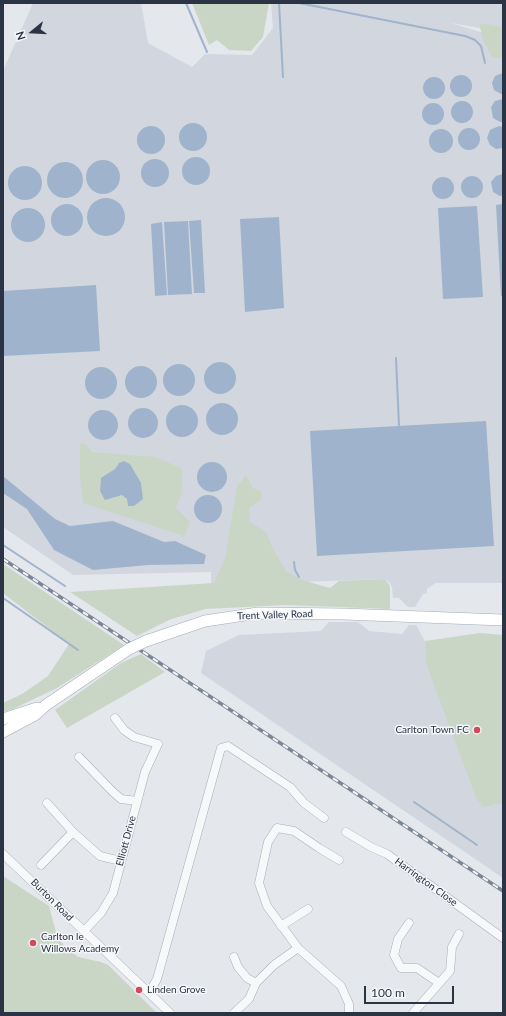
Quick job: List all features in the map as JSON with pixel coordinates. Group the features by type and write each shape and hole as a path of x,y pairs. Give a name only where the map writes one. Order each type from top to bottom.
{"main road":[{"name":"Trent Valley Road","path":"3,732 35,715 46,705 129,649 146,641 204,621 236,615 258,613 348,614 503,620"},
{"name":"Trent Valley Road","path":"3,719 46,705"}],"street":[{"name":"Elliott Drive","path":"84,931 101,913 113,893 145,772 158,744 134,737 124,730 115,718"},
{"path":"149,994 157,979 221,748 228,746 290,788 304,803 324,818"},
{"path":"79,757 121,799 137,801"},
{"path":"47,803 73,832 100,856 121,862"},
{"path":"340,860 318,848 294,831 277,828 268,842 259,883 267,906 298,948 341,986 349,1004 349,1013"},
{"path":"41,865 73,832"},
{"name":"Harrington Close","path":"346,832 371,847 387,854 503,938"},
{"name":"Burton Road","path":"3,854 170,1013"},
{"path":"281,926 308,909"},
{"path":"409,923 398,939 394,955 400,968 417,968 439,983"},
{"path":"419,1012 439,983 450,971 452,947 459,934"},
{"path":"234,1013 249,999 256,983 274,966 298,948"},
{"path":"233,963 247,978 256,983"}],"shaded area":[{"path":"33,3 141,3 148,43 192,67 205,54 252,55 273,28 271,3 503,3 503,32 451,23 503,39 503,583 435,583 427,589 427,593 423,594 415,607 408,607 399,598 393,598 392,587 385,579 211,585 211,572 73,575 3,527 3,71"},
{"path":"329,622 358,622 369,631 402,634 409,625 416,625 425,641 426,664 483,806 503,803 503,878 201,673 206,651 239,635 321,631"}],"green space":[{"path":"192,3 269,3 263,37 251,51 229,50 217,40 209,45"},
{"path":"479,23 503,27 503,58 492,57 483,40"},
{"path":"80,443 86,444 91,452 156,457 182,469 182,492 176,508 190,522 184,536 83,503 80,478"},
{"path":"246,475 253,488 262,492 260,501 249,508 250,522 266,532 273,549 286,571 302,580 330,588 339,581 385,579 390,586 390,609 286,605 205,609 169,620 137,636 70,592 214,583 225,559 237,487"},
{"path":"3,564 124,645 57,688 13,709 3,712 3,703 22,694 48,676 69,644 3,593"},
{"name":"Carlton Town FC","path":"480,633 503,635 503,803 483,807 476,797 426,664 425,641"},
{"path":"141,654 165,672 67,728 55,710 121,663"},
{"name":"Carlton le Willows Academy","path":"3,876 49,906 57,936 65,947 78,957 108,965 157,1013 3,1013"}],"water":[{"path":"503,73 503,94 501,94 494,90 492,83 495,76"},
{"path":"461,75 469,78 472,86 469,94 461,97 453,94 450,86 453,78"},
{"path":"434,77 442,80 445,88 442,96 434,99 426,96 423,88 426,80"},
{"path":"503,99 503,122 500,122 493,118 491,107 495,101"},
{"path":"458,101 466,101 473,108 473,116 466,123 458,123 451,116 451,108"},
{"path":"433,103 441,106 444,114 441,122 433,125 425,122 422,114 425,106"},
{"path":"193,123 199,124 203,127 206,131 206,143 203,147 199,150 193,151 187,150 183,147 180,143 179,137 180,131 183,127 187,124"},
{"path":"151,126 161,130 165,140 161,150 151,154 141,150 137,140 141,130"},
{"path":"499,126 503,127 503,148 496,149 490,145 487,138 490,130"},
{"path":"469,128 477,131 480,139 477,147 469,150 461,147 458,139 461,131"},
{"path":"441,129 446,130 452,136 452,146 446,152 441,153 436,152 430,146 429,141 430,136 436,130"},
{"path":"196,157 202,158 206,161 209,165 209,177 206,181 202,184 196,185 190,184 186,181 183,177 182,171 183,165 186,161 190,158"},
{"path":"155,159 165,163 169,173 165,183 155,187 145,183 141,173 145,163"},
{"path":"103,160 115,165 120,177 115,189 103,194 91,189 86,177 91,165"},
{"path":"65,162 75,165 80,170 83,180 80,190 75,195 65,198 55,195 50,190 47,180 50,170 55,165"},
{"path":"22,166 28,166 37,171 41,177 41,189 37,195 28,200 22,200 13,195 8,186 8,180 13,171"},
{"path":"503,174 503,195 500,196 493,192 491,182 496,176"},
{"path":"468,176 476,176 483,183 483,191 476,198 468,198 461,191 461,183"},
{"path":"443,177 451,180 454,188 451,196 443,199 435,196 432,188 435,180"},
{"path":"102,198 110,198 122,207 125,217 122,227 116,233 110,236 102,236 90,227 87,221 87,213 96,201"},
{"path":"64,204 70,204 79,208 83,220 79,232 70,236 64,236 55,232 51,223 51,217 55,208"},
{"path":"503,204 503,296 501,296 496,205"},
{"path":"477,206 483,297 443,299 438,208"},
{"path":"25,208 31,208 40,213 44,219 44,231 40,237 31,242 25,242 16,237 11,228 11,222 16,213"},
{"path":"279,217 284,308 245,312 240,219"},
{"path":"201,220 205,293 194,293 189,221"},
{"path":"188,221 192,294 168,295 164,222"},
{"path":"162,222 167,295 155,296 151,224"},
{"path":"96,285 100,351 3,356 3,291"},
{"path":"220,362 226,363 233,369 236,378 235,384 229,391 220,394 214,393 207,387 204,378 205,372 211,365"},
{"path":"176,364 182,364 192,371 195,380 194,386 188,393 182,396 176,396 166,389 163,383 163,377 170,367"},
{"path":"138,366 144,366 154,373 157,382 156,388 150,395 144,398 138,398 128,391 125,385 125,379 132,369"},
{"path":"101,367 107,368 114,374 117,383 116,389 110,396 101,399 95,398 88,392 85,383 86,377 92,370"},
{"path":"222,403 231,406 235,410 238,419 235,428 231,432 222,435 213,432 209,428 206,419 209,410 213,406"},
{"path":"182,405 188,406 195,412 198,421 197,427 191,434 182,437 176,436 169,430 166,421 167,415 173,408"},
{"path":"143,408 154,412 158,423 154,434 143,438 132,434 128,423 132,412"},
{"path":"103,410 114,414 118,425 114,436 103,440 92,436 88,425 92,414"},
{"path":"486,421 494,546 317,556 310,431"},
{"path":"124,461 130,464 141,483 143,499 134,506 128,506 127,499 122,495 105,500 100,491 101,478 115,469 119,463"},
{"path":"212,462 218,463 226,471 226,483 218,491 212,492 206,491 198,483 197,477 198,471 206,463"},
{"path":"3,476 55,519 70,526 113,521 164,542 175,541 206,555 204,564 148,565 93,570 54,550 27,509 3,493"},
{"path":"208,495 218,499 222,509 218,519 208,523 198,519 194,509 198,499"}],"waterway":[{"path":"186,3 207,52"},
{"path":"279,3 283,77"},
{"path":"299,3 465,36 475,40 481,46 485,63"},
{"path":"396,358 399,426"},
{"path":"3,545 65,586"},
{"path":"294,562 295,570 299,577"},
{"path":"3,598 78,650"},
{"path":"414,802 477,845"}],"railway":[{"path":"3,559 503,891"}],"place":[{"name":"Carlton Town FC","path":"477,730"},
{"name":"Carlton le Willows Academy","path":"33,943"},
{"name":"Linden Grove","path":"139,990"}]}
